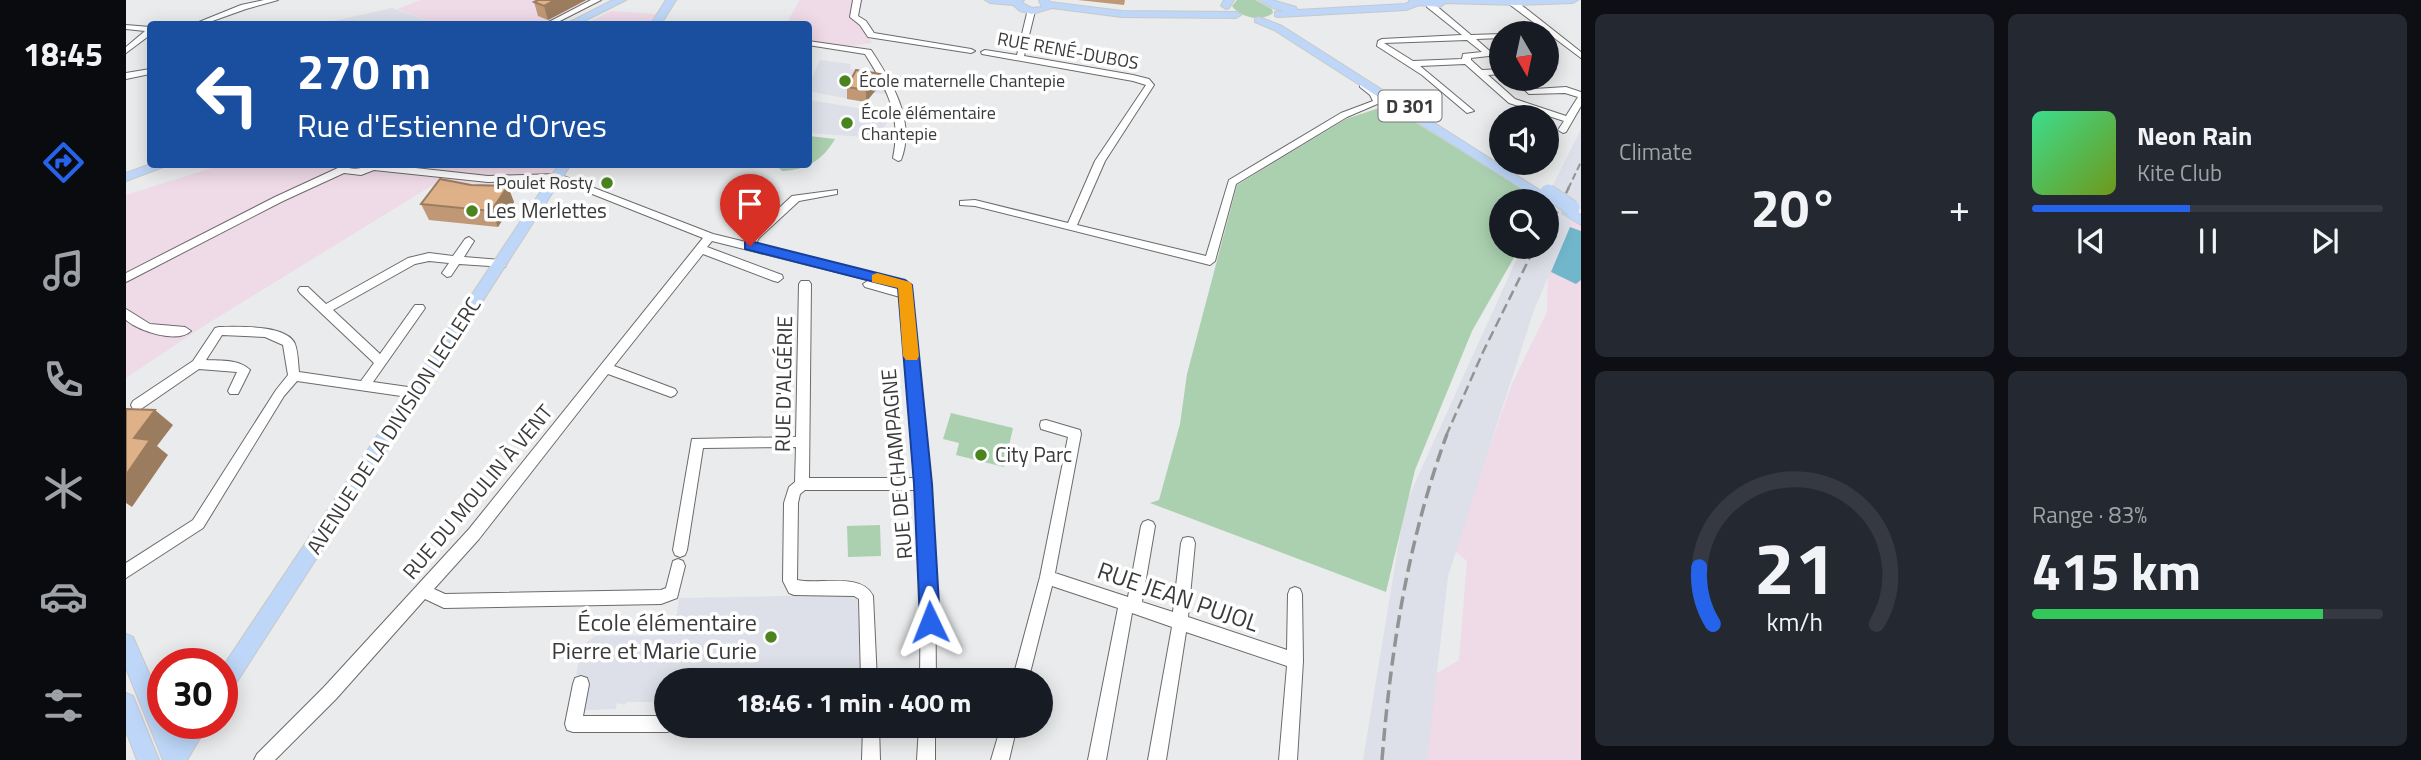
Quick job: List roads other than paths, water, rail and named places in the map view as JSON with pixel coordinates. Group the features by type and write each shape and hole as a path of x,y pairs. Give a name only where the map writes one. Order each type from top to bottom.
{"main road":[{"path":"577,21 611,0"},
{"path":"577,21 621,0"},
{"path":"658,21 671,0"},
{"path":"990,0 1018,1 1022,9 1031,11 1041,11 1046,3 1149,15 1236,15 1259,20 1276,13 1412,8 1437,3"},
{"path":"1264,0 1276,13"},
{"path":"1372,9 1411,6 1415,0 1437,3 1573,0"},
{"path":"1192,15 1218,11 1228,2 1236,15"},
{"path":"1149,15 1195,13 1214,3"},
{"name":"D 301","path":"1276,13 1538,189"},
{"name":"D 301","path":"1259,20 1278,28 1537,189"},
{"path":"126,177 153,168"},
{"name":"AVENUE DE LA DIVISION LECLERC","path":"238,663 561,171"},
{"name":"D 301","path":"1559,203 1576,214"},
{"path":"126,644 147,690"},
{"path":"126,703 148,760"},
{"path":"167,739 175,760"},
{"path":"175,760 188,739"}],"street":[{"path":"206,21 244,7 274,0"},
{"path":"555,21 597,0"},
{"path":"857,0 854,17 863,23 871,35 971,51"},
{"path":"1512,2 1533,21"},
{"path":"1437,3 1468,38 1489,54 1466,56 1467,61"},
{"path":"1020,58 1031,11"},
{"path":"126,27 147,30"},
{"path":"126,51 147,33"},
{"path":"1470,111 1412,64 1380,44 1382,41 1489,38"},
{"path":"1559,42 1581,57"},
{"path":"812,44 868,52 888,84 902,119 898,158"},
{"name":"RUE RENÉ-DUBOS","path":"985,52 1146,81 1150,85 1100,161 1072,225"},
{"path":"1412,64 1467,61 1519,105"},
{"path":"964,204 975,203 1072,225 1210,261 1232,182 1344,115 1378,102 1374,94 1335,64"},
{"path":"126,76 147,72"},
{"path":"1480,73 1489,72"},
{"path":"1559,90 1566,90 1581,96 1563,130"},
{"path":"1531,91 1549,91"},
{"path":"1559,118 1570,120"},
{"path":"126,278 344,168"},
{"path":"349,168 363,172 371,168"},
{"path":"392,168 488,179 561,171 710,237 906,290"},
{"path":"750,246 755,236 796,198 834,192"},
{"name":"RUE DU MOULIN À VENT","path":"263,760 330,693 474,534 710,237"},
{"path":"447,273 469,241"},
{"path":"701,249 778,278"},
{"path":"325,309 412,261 429,257 500,264"},
{"path":"851,280 906,290"},
{"name":"RUE D'ALGÉRIE","path":"805,284 802,484 794,491 791,503 790,581 793,588 857,589 866,596 869,668"},
{"path":"304,290 381,362"},
{"name":"RUE DE CHAMPAGNE","path":"906,290 923,484 930,622 928,668"},
{"path":"365,386 419,308"},
{"path":"126,313 139,326 151,330 185,331"},
{"path":"126,571 198,524 280,393 294,376 289,343 284,338 269,334 219,331 197,364 137,405"},
{"path":"197,364 239,367 244,370 234,391"},
{"path":"606,368 671,392"},
{"path":"294,376 415,393"},
{"path":"1023,668 1047,577 1075,434 1046,425"},
{"path":"680,550 697,443 802,442"},
{"path":"802,484 923,484"},
{"path":"1097,760 1149,526"},
{"path":"1157,760 1180,622 1188,543"},
{"path":"424,591 444,601 661,597 672,593 678,566"},
{"name":"RUE JEAN PUJOL","path":"1047,577 1295,661"},
{"path":"1288,760 1295,661 1295,594"},
{"path":"580,684 573,724 654,724"},
{"path":"871,738 871,760"},
{"path":"926,760 927,738"},
{"path":"1000,760 1006,738"}],"water":[{"path":"1570,227 1581,231 1581,280 1576,284 1551,272 1556,259 1559,259"}],"railway":[{"path":"1568,189 1581,162"},
{"path":"1559,208 1569,187"},
{"path":"1446,436 1483,352 1529,259"},
{"path":"1382,760 1390,677 1403,595 1422,514 1447,434"}],"place":[{"name":"École maternelle Chantepie","path":"845,81"},
{"name":"École élémentaire Chantepie","path":"847,123"},
{"name":"Poulet Rosty","path":"607,183"},
{"name":"Les Merlettes","path":"472,211"},
{"name":"City Parc","path":"981,455"},
{"name":"École élémentaire Pierre et Marie Curie","path":"771,637"}]}
